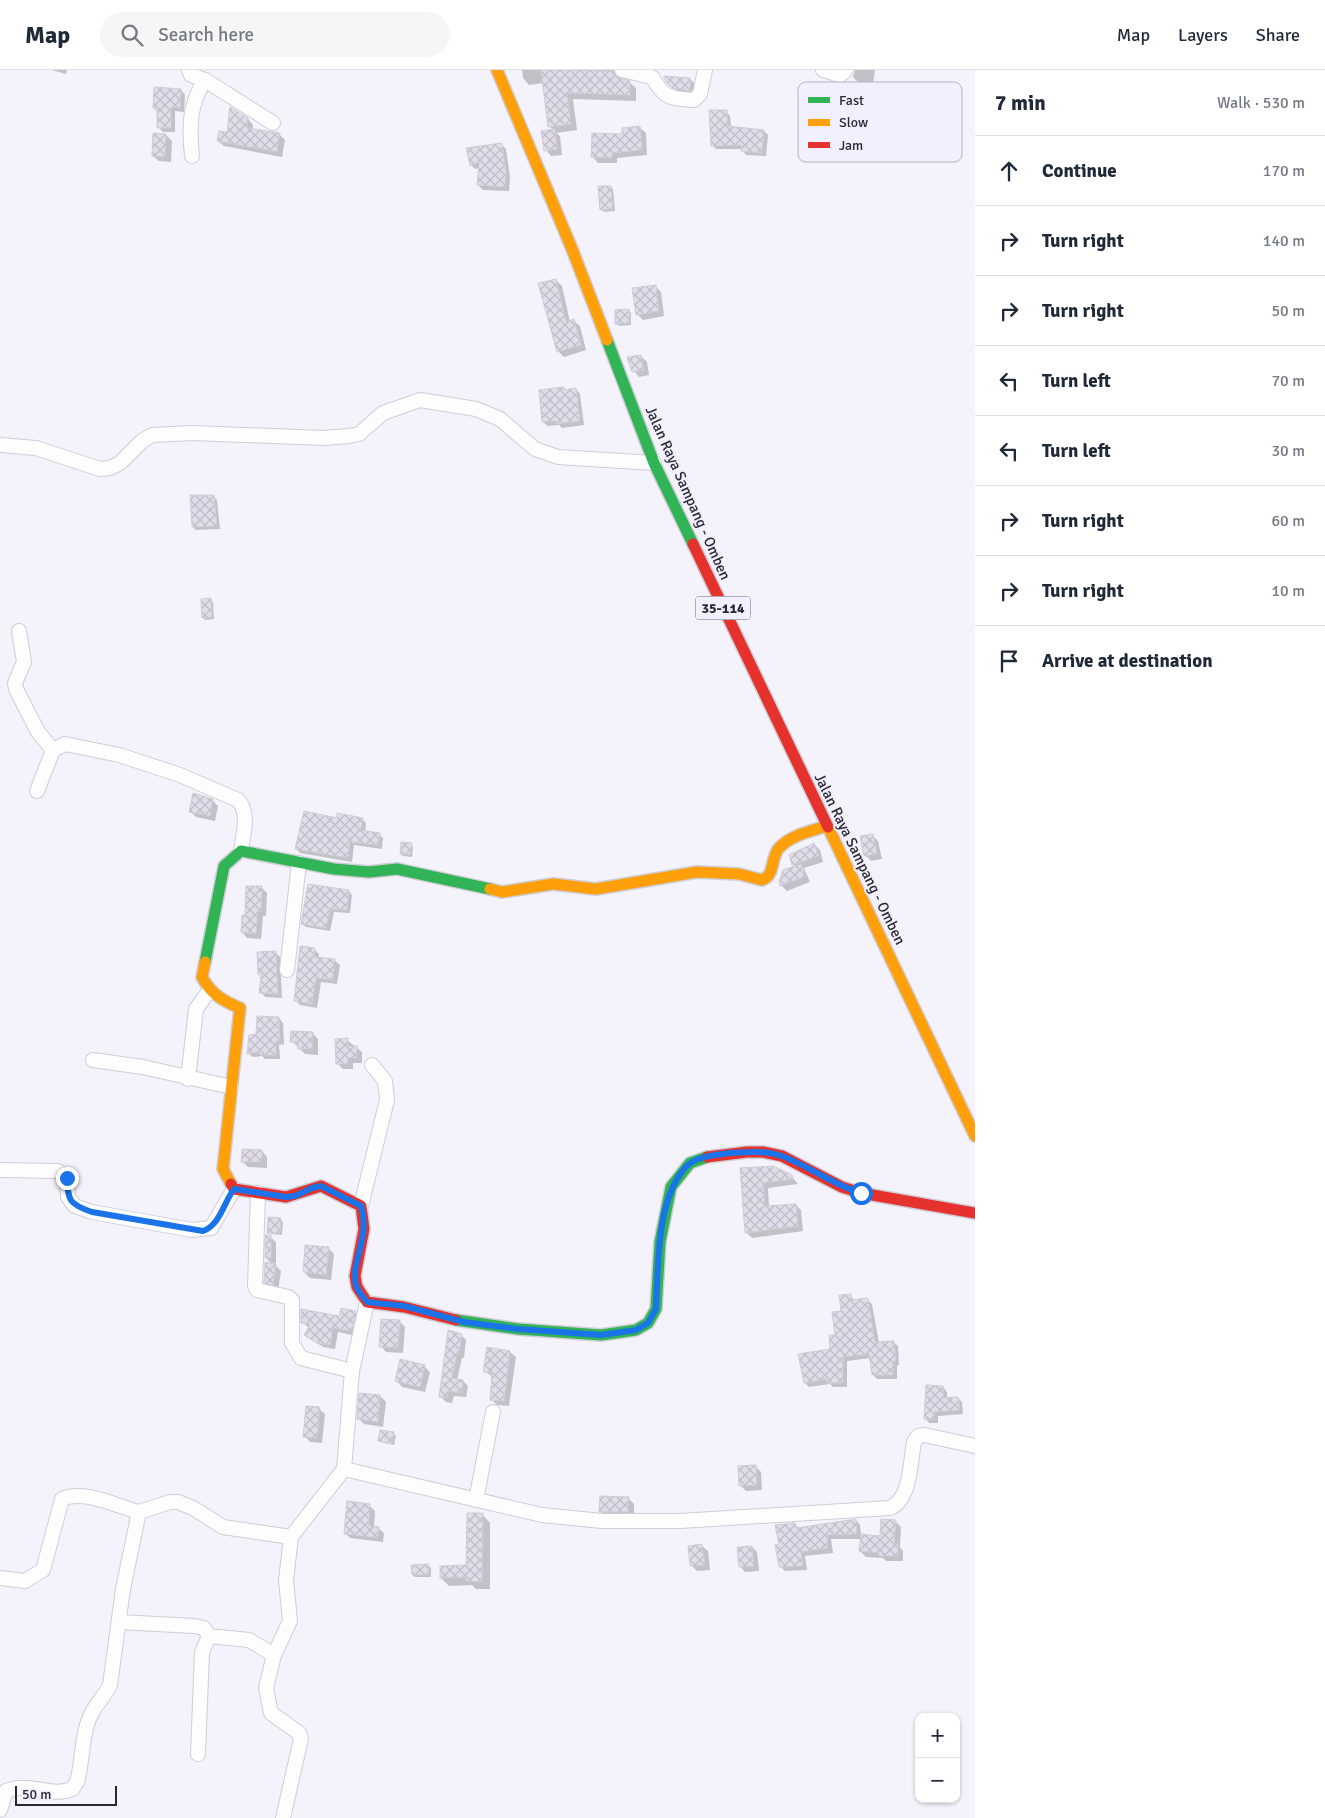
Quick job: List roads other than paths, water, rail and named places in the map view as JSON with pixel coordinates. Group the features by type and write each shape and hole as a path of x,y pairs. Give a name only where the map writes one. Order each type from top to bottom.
{"street":[{"path":"189,70 191,75 205,80 273,123"},
{"name":"Jalan Raya Sampang - Omben","path":"497,70 572,249 654,463 975,1136"},
{"path":"622,70 652,77 663,94 669,98 694,100 700,94 705,70"},
{"path":"823,70 840,75 846,70"},
{"path":"192,156 189,117 198,91 205,80"},
{"path":"0,445 36,448 100,470 120,463 142,441 152,435 193,432 323,438 349,436 359,434 383,413 420,400 476,409 500,419 535,449 558,457 654,463"},
{"path":"19,631 24,662 15,684 16,689 38,732 53,750"},
{"path":"37,791 53,750 65,744 119,756 180,775 238,800 243,806 245,822 241,850 224,866 202,978 209,991 220,1001 240,1008 223,1169 234,1189"},
{"path":"241,850 299,863 369,872 397,869 502,892 553,884 596,889 697,872 712,875 739,874 757,880 764,880 770,875 775,852 786,842 827,826"},
{"path":"287,970 299,863"},
{"path":"188,1079 196,1009 209,991"},
{"path":"93,1060 143,1067 188,1079 231,1087"},
{"path":"283,1818 301,1739 299,1733 271,1713 266,1688 274,1655 290,1621 286,1580 291,1536 344,1469 352,1371 367,1302 356,1286 355,1278 365,1230 361,1206 387,1100 385,1081 372,1065"},
{"path":"367,1302 404,1306 464,1322 518,1329 601,1335 636,1330 648,1323 656,1309 660,1242 671,1186 690,1163 720,1154 747,1152 782,1156 851,1190 975,1213"},
{"path":"0,1170 58,1171 67,1178 68,1198 75,1206 92,1212 203,1231 211,1228 234,1189"},
{"path":"234,1189 295,1196 321,1186 361,1206"},
{"path":"258,1193 254,1286 261,1293 288,1297 292,1300 292,1343 301,1358 352,1371"},
{"path":"476,1500 493,1412"},
{"path":"344,1469 542,1515 602,1521 680,1521 890,1508 898,1505 904,1495 914,1442 918,1436 924,1434 975,1446"},
{"path":"0,1578 25,1581 43,1570 62,1499 69,1496 86,1495 139,1512 170,1502 178,1502 193,1508 222,1527 291,1536"},
{"path":"0,1810 6,1791 17,1786 65,1792 72,1789 77,1782 89,1718 96,1705 105,1696 110,1685 119,1622 139,1512"},
{"path":"119,1622 194,1626 204,1628 209,1636"},
{"path":"209,1636 249,1640 274,1655"},
{"path":"198,1754 202,1652 209,1636"}]}
